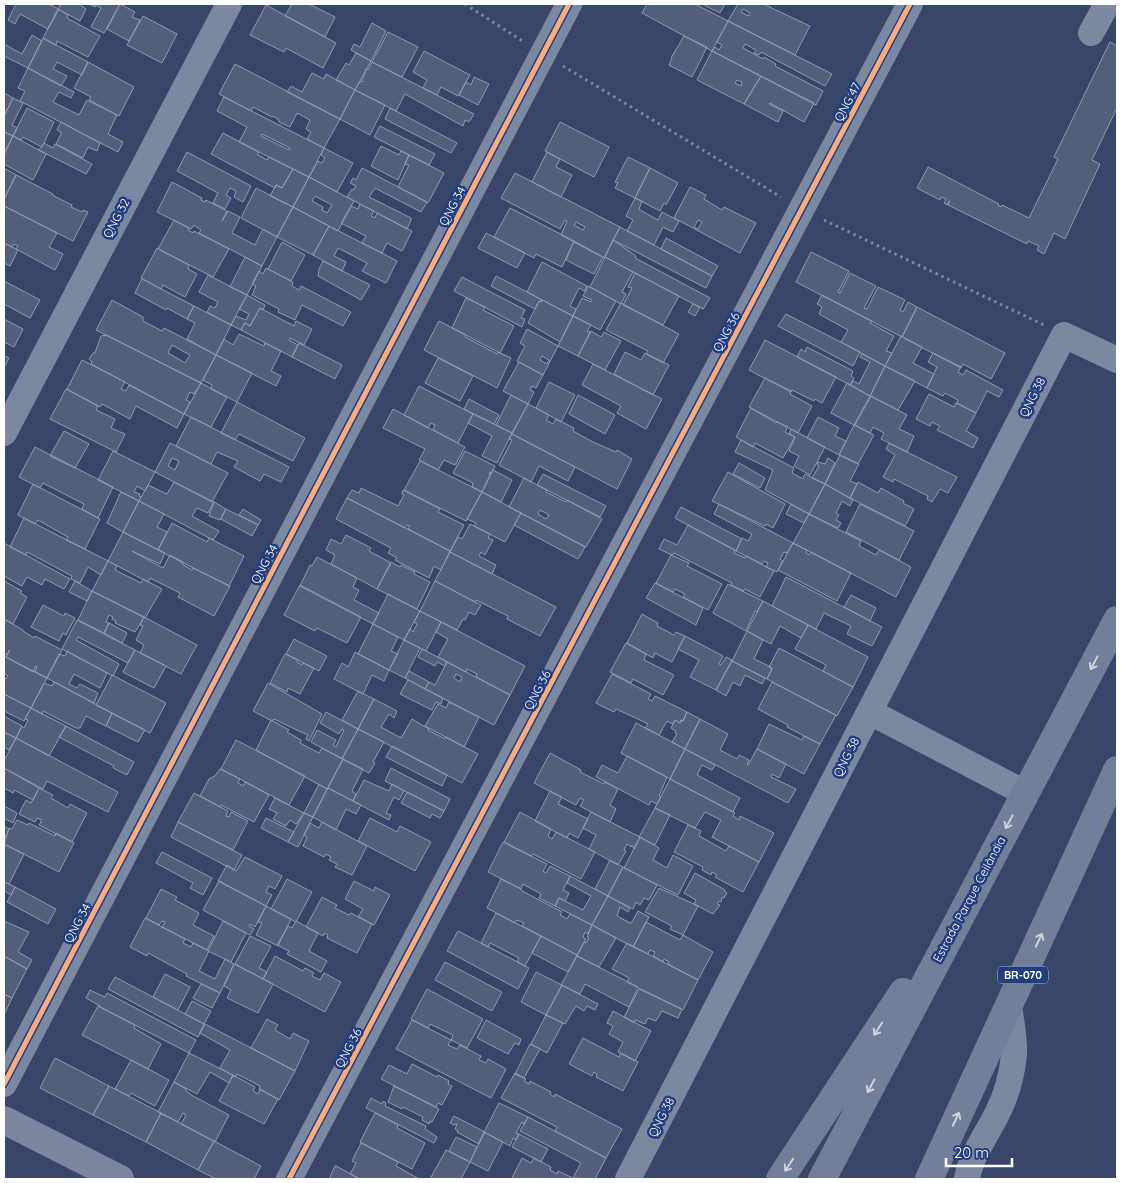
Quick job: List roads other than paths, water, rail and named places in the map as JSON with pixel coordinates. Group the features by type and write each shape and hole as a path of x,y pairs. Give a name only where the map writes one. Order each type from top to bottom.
{"highway":[{"name":"Estrada Parque Ceilândia","path":"822,1179 1117,620"},
{"name":"BR-070","path":"929,1179 1117,770"},
{"path":"780,1179 991,857"}],"main road":[{"path":"4,1120 120,1179"}],"street":[{"name":"QNG 32","path":"4,433 229,4"},
{"name":"QNG 34","path":"4,1084 569,4"},
{"name":"QNG 47","path":"802,210 910,4"},
{"path":"1091,33 1107,4"},
{"name":"QNG 36","path":"289,1179 802,210"},
{"name":"QNG 38","path":"628,1179 1064,335 1117,360"},
{"path":"870,712 1025,793"},
{"path":"966,1179 977,1148 997,1115 1011,1072 1014,1054 1009,1005"}]}
